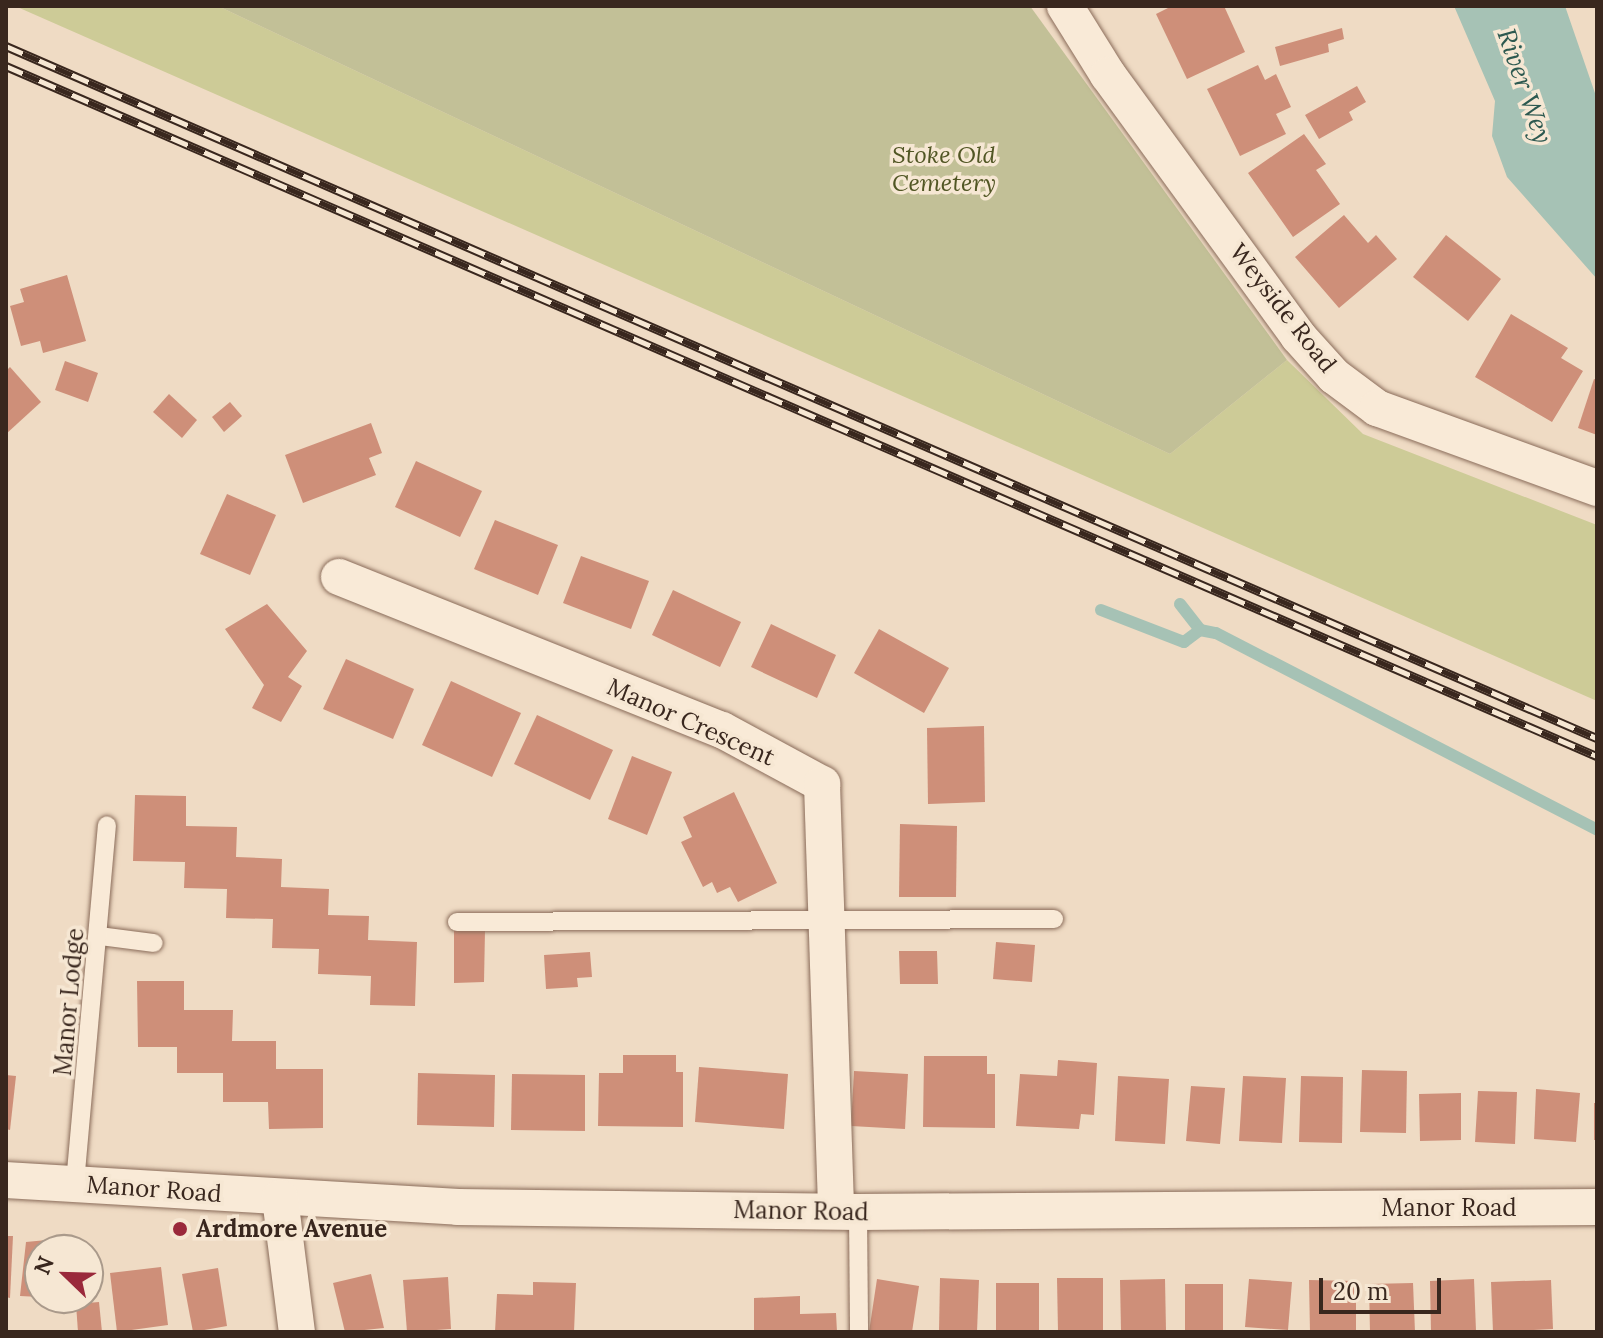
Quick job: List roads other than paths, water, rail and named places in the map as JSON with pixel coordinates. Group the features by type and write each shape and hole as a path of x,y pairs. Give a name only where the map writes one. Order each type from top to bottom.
{"street":[{"name":"Weyside Road","path":"1065,6 1108,75 1298,336 1334,376 1377,408 1597,488"},
{"name":"Manor Crescent","path":"339,577 722,730 822,784 847,1212"},
{"name":"Manor Road","path":"6,1180 457,1207 847,1212 1597,1207"},
{"path":"280,1198 297,1332"}],"lane":[{"name":"Manor Lodge","path":"75,1183 100,936 107,825"},
{"path":"457,922 829,923 1054,919"},
{"path":"100,936 154,943"},
{"path":"847,1212 859,1332"}],"water":[{"name":"River Wey","path":"1454,6 1565,6 1597,99 1597,279 1507,177 1492,136 1495,101"}],"waterway":[{"path":"1180,604 1200,630 1216,633 1597,830"},
{"path":"1101,610 1184,642 1200,630"}],"railway":[{"path":"6,46 1597,738"},
{"path":"6,66 1597,756"}],"place":[{"name":"Ardmore Avenue","path":"180,1229"}],"park label":[{"name":"Stoke Old Cemetery","path":"944,169"}]}
